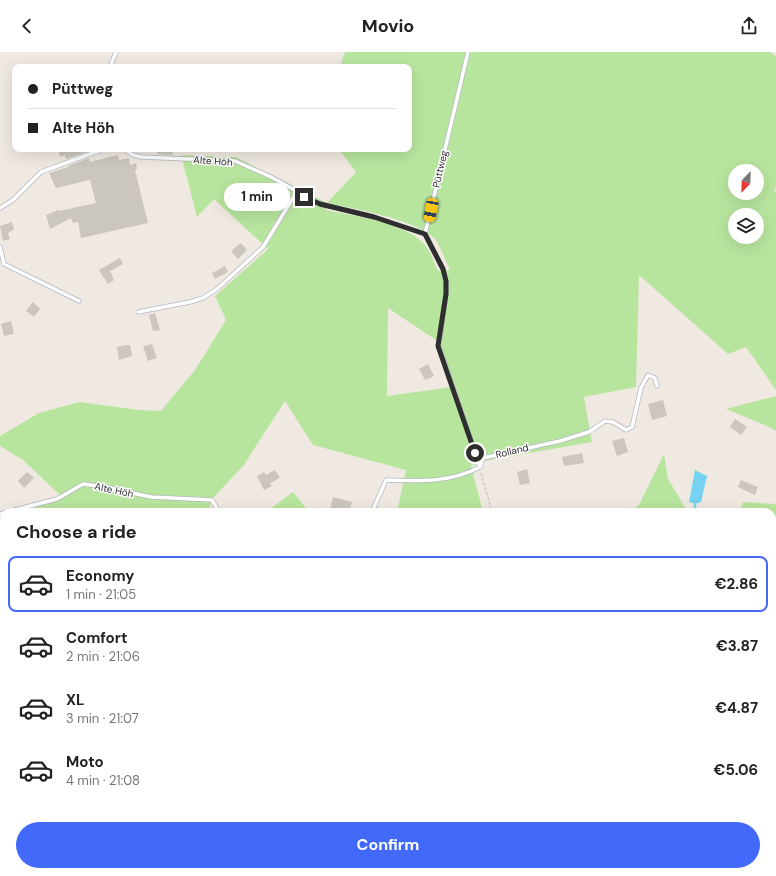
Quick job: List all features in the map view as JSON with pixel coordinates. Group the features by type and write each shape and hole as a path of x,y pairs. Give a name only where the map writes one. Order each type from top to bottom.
{"lane":[{"path":"111,64 116,52"},
{"name":"Püttweg","path":"425,234 468,52"},
{"path":"0,208 13,200 41,172 96,152"},
{"name":"Alte Höh","path":"128,152 141,157 235,162 271,177 296,193 320,204 374,217 425,234"},
{"path":"138,312 190,302 203,298 217,289 263,247 296,193"},
{"path":"425,234 443,269 446,281 446,294 438,346 480,467"},
{"path":"0,248 4,264 79,301"},
{"name":"Rolland","path":"374,508 386,480 441,480 456,477 480,467 483,458 560,441 589,432 605,420 613,422 626,430 629,429 632,427 641,388 648,375 655,378 657,386"},
{"name":"Alte Höh","path":"21,508 57,499 83,484 105,487 151,498 212,500 216,508"}],"path":[{"path":"480,467 491,508"}],"green space":[{"path":"345,52 770,52 776,56 776,188 774,191 776,192 776,390 746,347 728,354 639,275 636,387 584,397 592,442 484,461 471,466 482,508 398,508 406,470 313,445 285,401 243,466 211,500 210,508 33,508 63,498 23,460 0,446 0,436 39,413 80,402 139,410 161,411 195,370 226,320 215,296 268,249 214,199 197,217 181,155 236,157 327,203 356,172 341,152 412,152 412,64 341,64","holes":["327,204 351,208 401,221 428,233 435,239 450,270 438,271 424,244 415,236 404,230 378,221 326,210","388,308 436,340 452,387 387,396"]},
{"path":"776,396 776,431 726,409"},
{"path":"664,454 668,479 685,508 635,508 639,505"},
{"path":"293,492 306,508 271,508"},
{"path":"743,502 776,504 776,508 741,508"}],"water":[{"path":"695,470 707,476 701,502 695,504 689,502"}],"building":[{"path":"59,152 87,152 66,159 65,155 60,157"},
{"path":"157,152 172,152 173,155 158,154"},
{"path":"118,155 119,160 129,158 130,165 136,163 137,169 135,170 148,223 81,238 78,222 73,223 71,218 50,229 46,215 58,210 96,203 90,180 56,188 49,173 89,158 90,162"},
{"path":"12,222 14,229 8,233 10,239 3,241 0,226"},
{"path":"241,243 247,250 238,259 231,251"},
{"path":"120,258 123,264 110,271 114,280 108,284 99,270"},
{"path":"225,266 228,272 215,279 212,273"},
{"path":"33,302 40,309 34,317 26,311"},
{"path":"155,313 160,330 153,331 149,315"},
{"path":"11,321 14,334 4,336 1,324"},
{"path":"152,344 157,358 148,361 143,346"},
{"path":"130,345 132,356 119,360 117,347"},
{"path":"428,364 434,376 425,380 419,369"},
{"path":"663,400 667,416 652,420 648,404"},
{"path":"735,419 747,427 741,435 730,427"},
{"path":"624,438 628,452 617,456 612,441"},
{"path":"582,453 584,463 564,466 562,457"},
{"path":"527,469 530,483 520,485 517,472"},
{"path":"275,470 280,478 270,483 272,486 264,490 257,476 264,472 266,475"},
{"path":"27,472 34,478 24,488 18,481"},
{"path":"741,480 758,487 755,495 738,487"},
{"path":"333,497 352,502 350,508 330,508"}],"route":[{"path":"304,197 329,207 374,217 425,234 443,269 446,281 446,294 438,346 449,382 475,453"}]}
